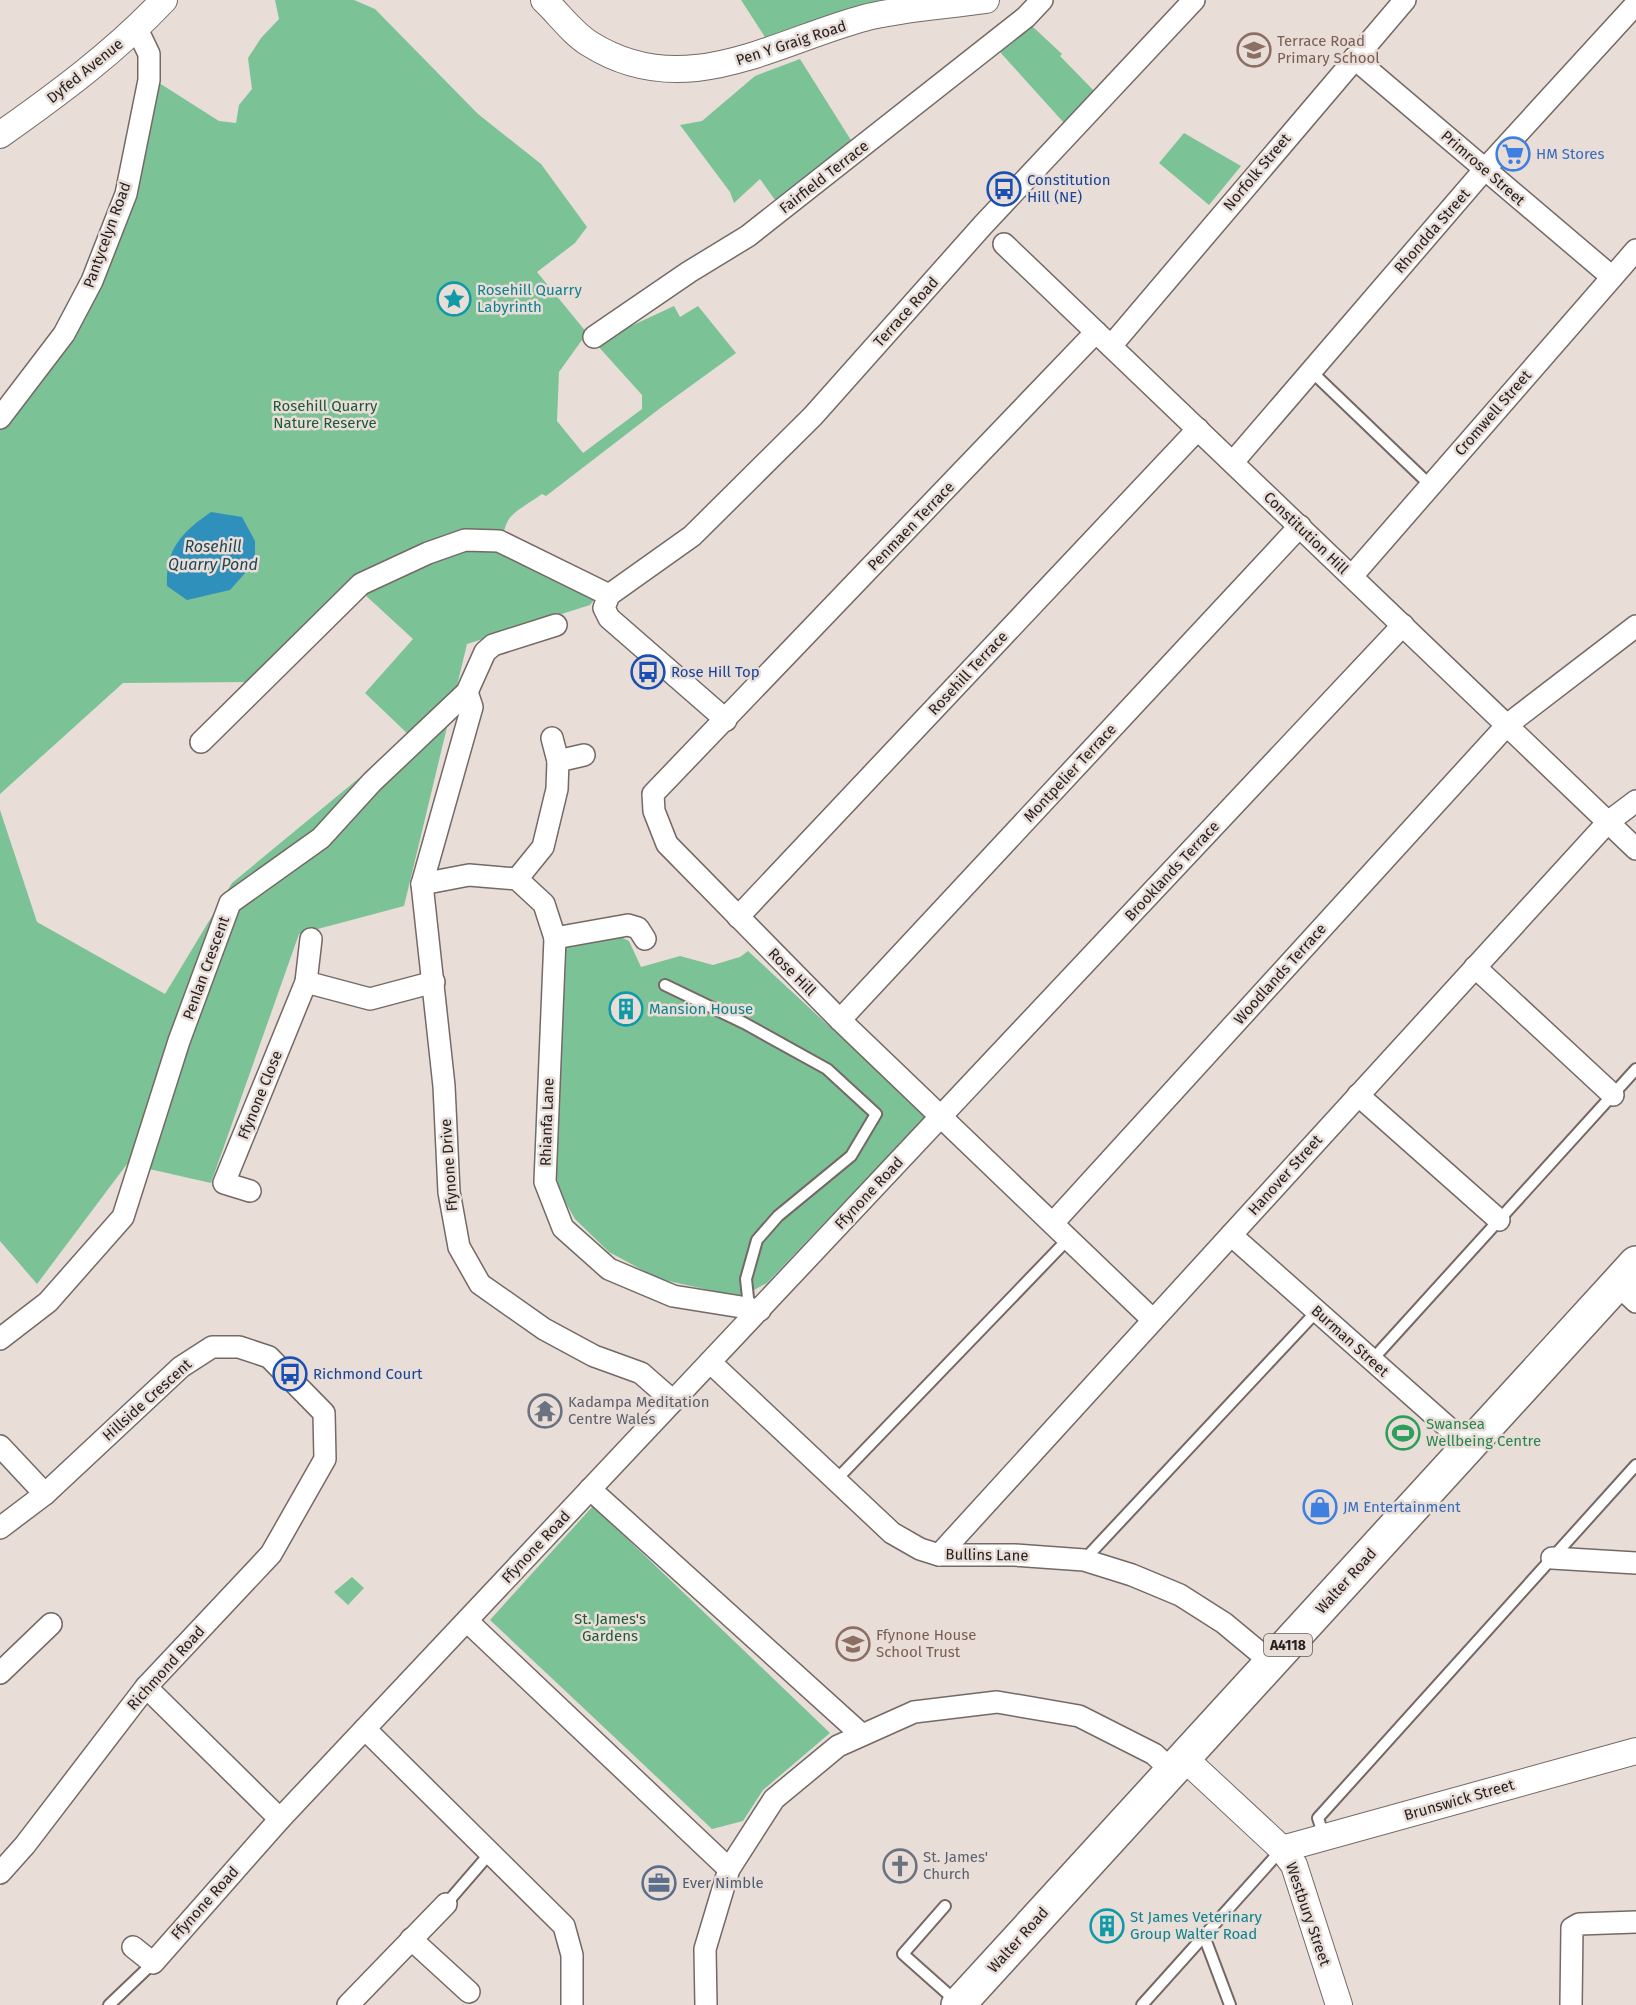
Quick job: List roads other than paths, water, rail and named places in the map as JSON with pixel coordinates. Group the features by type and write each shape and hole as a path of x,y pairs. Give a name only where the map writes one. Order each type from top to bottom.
{"main road":[{"name":"Walter Road","path":"959,2005 1469,1446 1630,1283"}],"street":[{"name":"Dyfed Avenue","path":"0,135 83,74 137,29 164,0"},
{"name":"Pen Y Graig Road","path":"544,0 588,44 641,67 656,69 730,64 865,18 925,5 986,0"},
{"name":"Fairfield Terrace","path":"594,337 689,272 748,236 1026,17 1042,0"},
{"name":"Terrace Road","path":"607,602 692,536 813,416 983,225 1194,0"},
{"name":"Norfolk Street","path":"1104,339 1405,0"},
{"name":"Rhondda Street","path":"1233,462 1485,169 1636,3"},
{"name":"Pantycelyn Road","path":"0,418 63,334 92,281 126,194 149,80 150,54 137,29"},
{"name":"Primrose Street","path":"1354,58 1612,277"},
{"name":"Constitution Hill","path":"1004,244 1636,849"},
{"name":"Cromwell Street","path":"1352,576 1636,250"},
{"name":"Penmaen Terrace","path":"726,720 1104,339"},
{"name":"Rosehill Terrace","path":"738,917 1198,429"},
{"name":"Montpelier Terrace","path":"840,1020 1300,526"},
{"path":"201,742 361,584 465,540 498,541 607,602 609,618 726,720"},
{"name":"Penlan Crescent","path":"0,1340 48,1302 123,1217 179,1041 230,903 321,838 372,782 467,692 485,652 493,645 556,625"},
{"name":"Brooklands Terrace","path":"941,1117 1403,626"},
{"name":"Woodlands Terrace","path":"1053,1223 1507,725 1636,626"},
{"path":"467,692 472,707 422,884 469,875 516,879 544,904 555,938 628,925 638,928 645,939"},
{"name":"Rose Hill","path":"726,720 653,794 654,811 667,844 840,1020 1153,1320"},
{"path":"516,879 543,848 557,789 558,761 552,738"},
{"path":"558,761 584,756"},
{"name":"Hanover Street","path":"939,1555 1608,822 1636,801"},
{"name":"Ffynone Drive","path":"422,884 444,1086 449,1192 459,1248 480,1284 544,1329 594,1356 641,1373 674,1401"},
{"name":"Rhianfa Lane","path":"555,938 545,1182 563,1228 609,1269 673,1296 754,1308"},
{"name":"Ffynone Close","path":"250,1191 224,1183 306,982 311,939"},
{"path":"1475,967 1613,1095"},
{"path":"306,982 370,999 434,982"},
{"path":"1358,1095 1499,1220"},
{"name":"Ffynone Road","path":"153,1963 280,1819 710,1362 754,1308 941,1117"},
{"name":"Burman Street","path":"1231,1235 1469,1446"},
{"name":"Hillside Crescent","path":"0,1528 45,1494 181,1367 212,1347 238,1347 269,1357 324,1413 325,1459"},
{"name":"Bullins Lane","path":"710,1362 892,1533 920,1549 939,1555 1014,1555 1083,1560 1132,1575 1180,1595 1224,1623 1271,1662"},
{"path":"0,1446 45,1494"},
{"name":"Richmond Road","path":"0,1873 25,1845 146,1687 270,1554 325,1459"},
{"path":"591,1490 862,1735"},
{"path":"1552,1558 1636,1563"},
{"path":"467,1621 729,1869"},
{"path":"0,1673 51,1624"},
{"path":"146,1687 280,1819"},
{"path":"706,2005 705,1949 729,1869 774,1799 838,1746 914,1712 997,1702 1079,1716 1178,1765"},
{"path":"365,1729 492,1852 564,1926 572,1955 572,2005"},
{"name":"Brunswick Street","path":"1282,1849 1636,1750"},
{"name":"Westbury Street","path":"1178,1765 1282,1849 1293,1865 1339,2005"},
{"path":"348,2005 446,1904"},
{"path":"1571,2005 1572,1928 1579,1924 1636,1922"},
{"path":"411,1939 469,1992"},
{"path":"133,1947 153,1963"}],"lane":[{"path":"1311,371 1430,485"},
{"path":"665,985 744,1023 827,1069 876,1114 851,1155 778,1216 757,1240 746,1280 754,1308"},
{"path":"1372,1360 1636,1069"},
{"path":"836,1480 1069,1238"},
{"path":"1083,1560 1317,1311"},
{"path":"1324,1838 1318,1818 1636,1465"},
{"path":"1142,2005 1282,1849"},
{"path":"446,1904 492,1852"},
{"path":"945,1906 903,1954 959,2005"},
{"path":"1204,1936 1230,2005"},
{"path":"109,2005 153,1963"}],"water":[{"name":"Rosehill Quarry Pond","path":"211,512 242,517 255,541 255,562 230,590 187,600 167,586 169,562 172,552 184,534"}],"place":[{"name":"Terrace Road Primary School","path":"1254,50"},
{"name":"HM Stores","path":"1513,154"},
{"name":"Constitution Hill (NE)","path":"1004,189"},
{"name":"Rosehill Quarry Labyrinth","path":"454,299"},
{"name":"Rose Hill Top","path":"648,672"},
{"name":"Mansion House","path":"626,1009"},
{"name":"Richmond Court","path":"290,1374"},
{"name":"Kadampa Meditation Centre Wales","path":"545,1411"},
{"name":"Swansea Wellbeing Centre","path":"1403,1433"},
{"name":"JM Entertainment","path":"1320,1507"},
{"name":"Ffynone House School Trust","path":"853,1644"},
{"name":"St. James' Church","path":"900,1866"},
{"name":"Ever Nimble","path":"659,1883"},
{"name":"St James Veterinary Group Walter Road","path":"1107,1926"}],"park label":[{"name":"Rosehill Quarry Nature Reserve","path":"325,414"},
{"name":"St. James's Gardens","path":"610,1628"}]}
